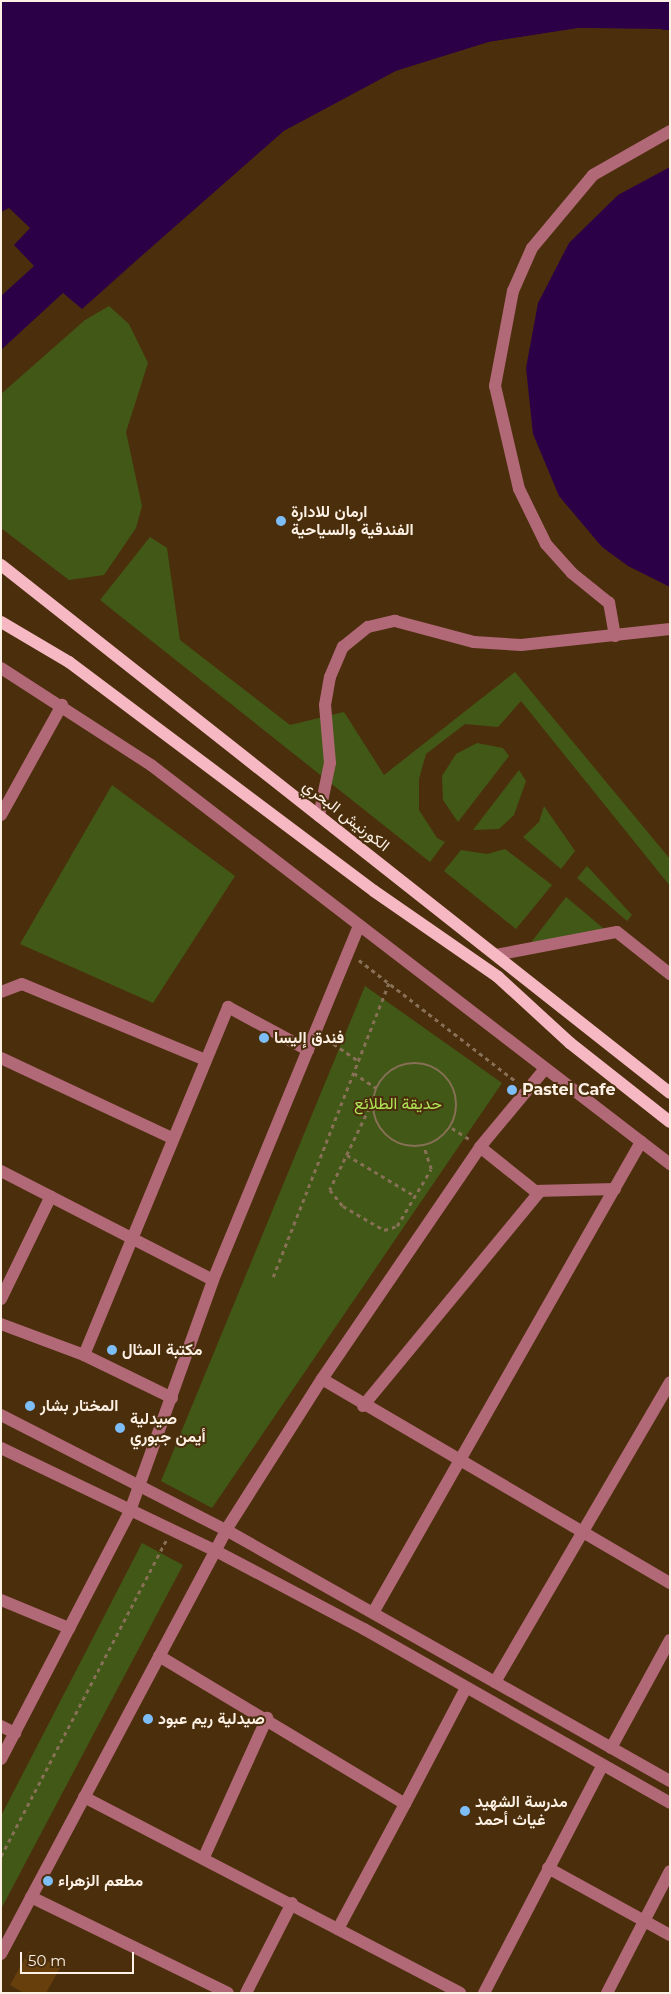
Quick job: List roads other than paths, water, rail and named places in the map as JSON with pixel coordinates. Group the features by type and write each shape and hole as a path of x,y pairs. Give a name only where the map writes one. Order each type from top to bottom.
{"main road":[{"name":"الكورنيش البحري","path":"1,565 670,1093"},
{"path":"1,622 69,662 374,891 498,977 570,1043 670,1122"}],"street":[{"path":"614,636 609,603 572,573 546,544 519,489 495,386 513,291 532,248 594,175 670,131"},
{"path":"319,816 330,763 325,705 330,677 343,647 368,627 394,621 474,642 521,645 670,629"},
{"path":"1,668 62,705 151,765 544,1070 670,1164"},
{"path":"3,809 62,705"},
{"path":"1,1758 130,1511 141,1485 213,1280 359,926"},
{"path":"496,954 617,932 670,974"},
{"path":"1,992 22,984 203,1059"},
{"path":"84,1355 203,1059 228,1007 308,1050"},
{"path":"1,1058 172,1138"},
{"path":"1,1954 226,1530 322,1379 480,1147 526,1089 544,1070"},
{"path":"374,1611 641,1142"},
{"path":"480,1147 540,1191 615,1189"},
{"path":"1,1171 133,1237 213,1280"},
{"path":"363,1406 540,1191"},
{"path":"1,1299 51,1196"},
{"path":"1,1324 84,1355 172,1398"},
{"path":"322,1379 363,1406 459,1463 670,1583"},
{"path":"495,1682 670,1382"},
{"path":"1,1416 141,1485 226,1530 374,1611 670,1781"},
{"path":"1,1448 214,1550 466,1688 670,1803"},
{"path":"1,1600 69,1628"},
{"path":"611,1748 670,1640"},
{"path":"158,1656 267,1718 405,1804"},
{"path":"338,1929 466,1688"},
{"path":"204,1857 267,1718"},
{"path":"1,1726 15,1733"},
{"path":"484,1993 602,1766"},
{"path":"84,1797 204,1857 460,1993"},
{"path":"548,1868 670,1934"},
{"path":"607,1993 670,1871"},
{"path":"32,1896 228,1993"},
{"path":"246,1993 292,1903"}],"place":[{"name":"ارمان للادارة الفندقية والسياحية","path":"281,521"},
{"name":"فندق إليسا","path":"264,1038"},
{"name":"Pastel Cafe","path":"512,1090"},
{"name":"مكتبة المثال","path":"112,1350"},
{"name":"المختار بشار","path":"30,1406"},
{"name":"صيدلية أيمن جبوري","path":"120,1428"},
{"name":"صيدلية ريم عبود","path":"148,1719"},
{"name":"مدرسة الشهيد غياث أحمد","path":"465,1811"},
{"name":"مطعم الزهراء","path":"48,1881"}],"park label":[{"name":"حديقة الطلائع","path":"398,1104"}]}
